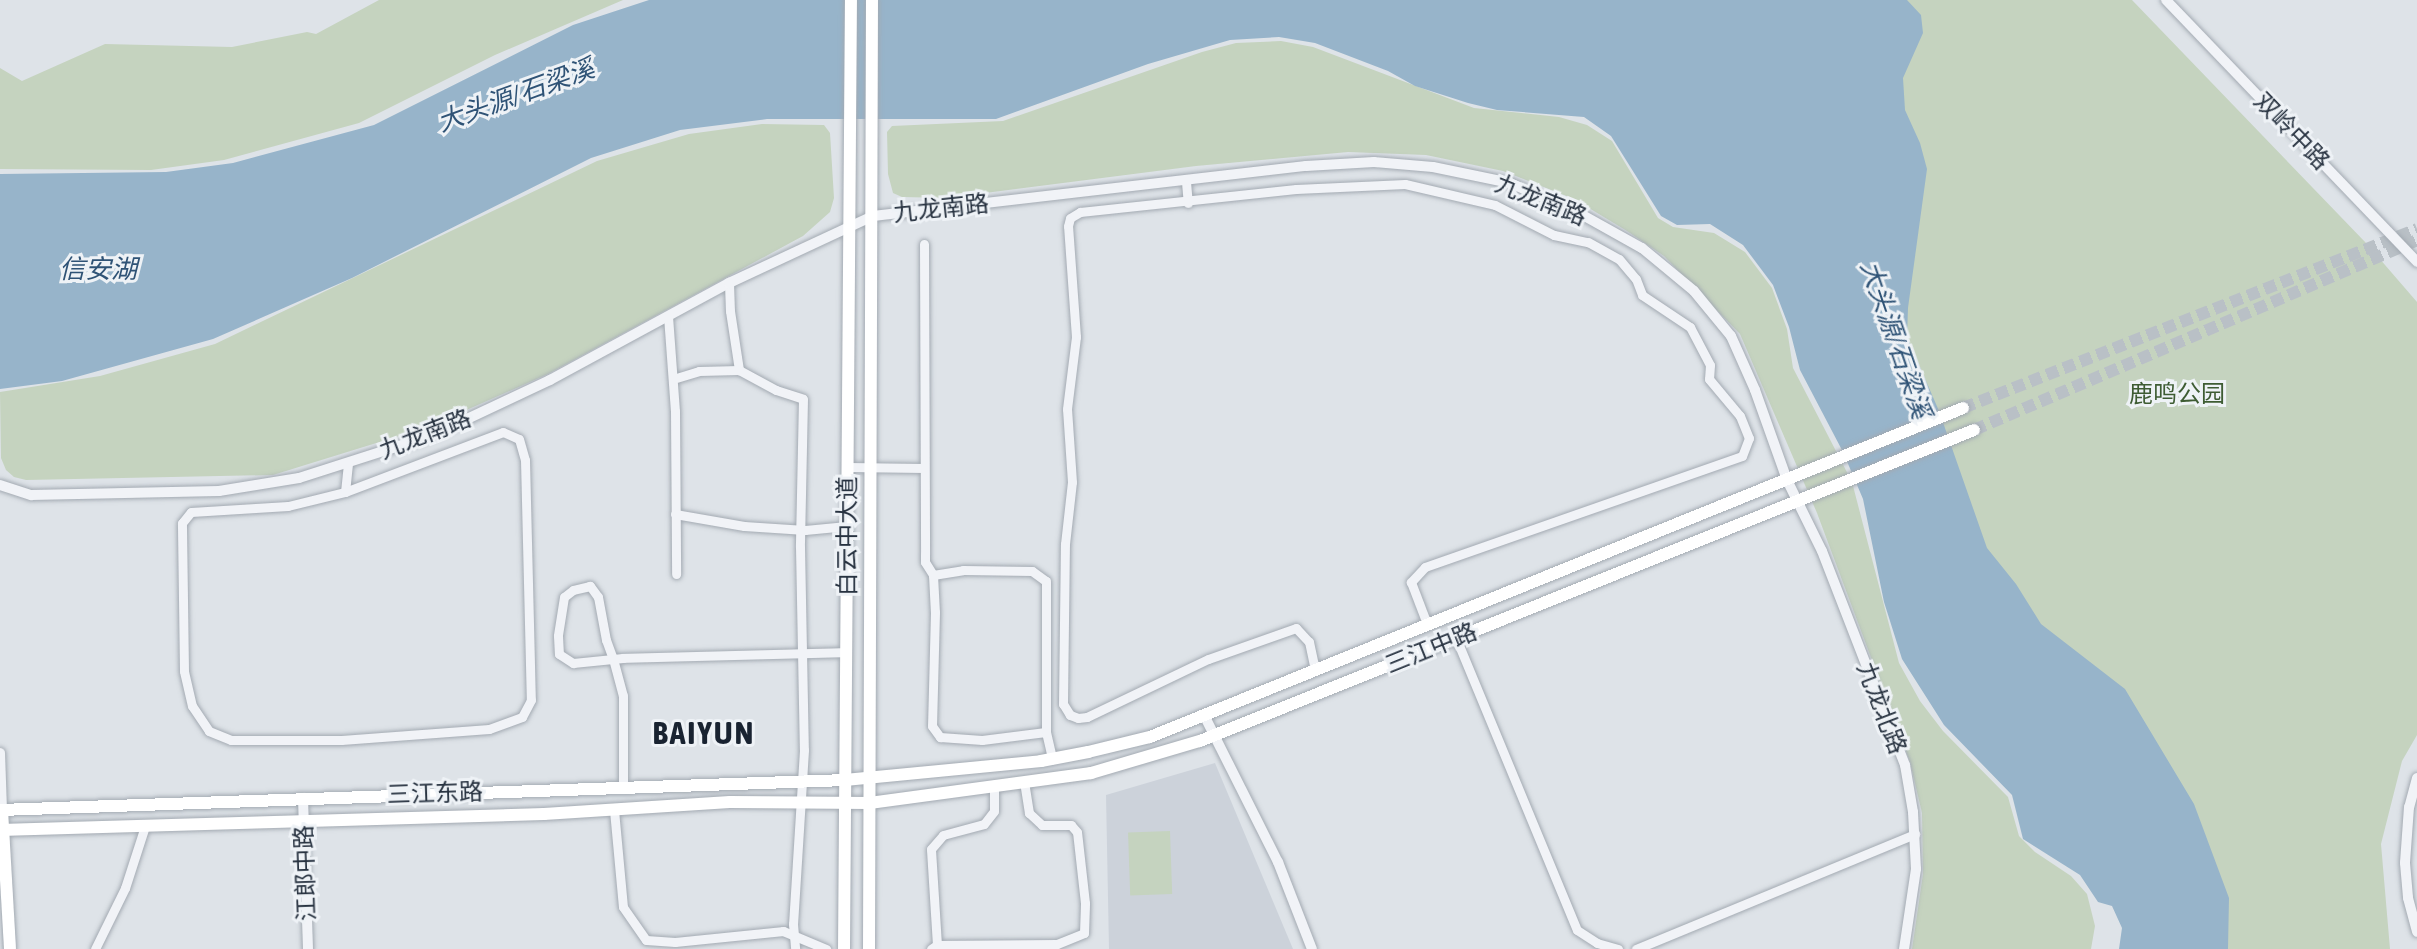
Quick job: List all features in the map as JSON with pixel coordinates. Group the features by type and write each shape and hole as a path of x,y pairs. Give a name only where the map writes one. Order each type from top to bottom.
{"main road":[{"name":"白云中大道","path":"844,949 851,0"},
{"name":"白云中大道","path":"869,949 874,124 872,0"},
{"name":"三江中路","path":"870,777 1052,759 1150,737 1964,408"},
{"name":"三江中路","path":"870,803 1091,773 1214,735 1974,430"},
{"name":"三江东路","path":"1,810 803,782 870,777"},
{"name":"三江东路","path":"2,830 614,810 730,802 870,803"},
{"path":"1,810 10,949"}],"street":[{"name":"双岭中路","path":"2166,0 2417,262"},
{"name":"九龙南路","path":"0,485 31,495 219,491 299,478 348,463 433,435 550,380 729,283 873,216 1186,182 1306,166 1374,162 1433,167 1510,183 1579,213 1642,248 1694,291 1731,337 1755,390 1787,480"},
{"path":"1186,182 1188,203"},
{"path":"1315,670 1308,642 1296,628 1208,659 1087,717 1070,715 1063,704 1065,544 1072,482 1067,409 1076,337 1068,226 1070,218 1080,212 1188,203 1296,189 1405,184 1495,205 1531,226 1553,235 1588,242 1619,259 1636,279 1642,295 1690,327 1710,365 1709,379 1740,416 1749,438 1742,456 1425,567 1412,582 1427,624"},
{"path":"924,244 923,468 925,562 933,575 934,732 940,737 982,740 1046,732"},
{"path":"729,283 730,311 739,370"},
{"path":"668,316 673,379 676,574"},
{"path":"673,379 699,371 739,370 776,390 803,399 800,529 803,782 793,935 795,949"},
{"path":"503,432 519,439 525,460 531,700 522,717 489,729 341,740 231,740 209,731 192,706 184,671 182,523 191,512 288,506 345,492 503,432"},
{"path":"345,492 348,463"},
{"path":"848,467 923,468"},
{"name":"九龙北路","path":"1787,480 1822,551 1905,765 1915,834 1916,869 1904,949"},
{"path":"675,514 744,526 800,529 847,526"},
{"path":"933,575 963,570 1032,571 1046,581 1046,732 1052,759"},
{"path":"623,787 623,696 613,659 606,640 598,597 590,586 573,590 564,597 560,612 559,654 573,663 613,659 846,652"},
{"path":"1456,638 1577,930 1597,943 1618,949"},
{"path":"1204,715 1278,862 1312,949"},
{"path":"0,753 1,810"},
{"path":"2417,778 2409,807 2405,863 2408,898 2417,932"},
{"path":"994,786 994,811 984,824 943,835 931,849 934,947 1057,944 1084,933 1084,891 1077,832 1071,825 1042,825 1029,813 1024,782"},
{"name":"江郎中路","path":"303,798 308,949"},
{"path":"614,810 623,907 646,940 675,942 783,931 827,949"},
{"path":"95,949 125,888 145,826"},
{"path":"1636,949 1915,834"}],"shaded area":[{"path":"1215,763 1293,949 1109,949 1106,795"}],"green space":[{"path":"379,0 623,0 495,55 359,123 224,160 151,170 0,169 0,68 22,81 105,44 232,47 307,32 316,34"},
{"name":"鹿鸣公园","path":"1890,0 2132,0 2366,243 2417,302 2417,735 2402,761 2381,844 2390,949 2226,949 2063,653 1981,552 1899,343 1896,117"},
{"path":"1281,41 1313,47 1474,108 1559,117 1587,125 1612,141 1658,218 1673,227 1714,233 1745,252 1772,288 1787,329 1793,368 1852,482 1899,663 1920,701 1943,731 2008,797 2019,836 2035,852 2071,876 2087,894 2095,926 2091,949 1912,949 1923,874 1922,813 1910,762 1817,513 1740,334 1664,256 1627,231 1574,199 1503,171 1426,155 1348,152 1196,166 946,198 902,197 893,193 888,174 887,132 892,126 1003,121 1202,52 1236,43"},
{"path":"762,124 824,125 830,133 834,198 830,212 803,236 548,374 428,427 273,475 26,480 14,477 6,470 1,458 0,392 100,376 215,344 597,161 689,134"},
{"path":"1170,831 1172,894 1130,895 1128,832"}],"water":[{"path":"649,0 1907,0 1921,15 1923,33 1903,78 1905,110 1920,143 1927,169 1908,308 1907,337 1939,411 1987,548 2016,584 2041,624 2125,689 2194,804 2229,898 2228,949 2119,949 2122,928 2112,906 2098,902 2080,875 2023,839 2012,795 1944,725 1902,659 1884,602 1863,499 1843,452 1800,370 1789,327 1773,285 1743,245 1710,224 1677,225 1661,216 1611,136 1584,117 1497,110 1468,103 1415,86 1388,71 1315,43 1279,37 1230,40 1148,64 996,119 767,119 680,130 591,158 352,278 213,339 62,381 0,389 0,174 166,172 233,163 374,125 573,25"}],"tunnel":[{"path":"1963,408 2417,229"},
{"path":"1974,430 2417,240"}],"district":[{"name":"BAIYUN","path":"704,733"}],"water label":[{"name":"大头源/石梁溪","path":"516,96"},
{"name":"信安湖","path":"98,270"},
{"name":"大头源/石梁溪","path":"1895,340"}]}
